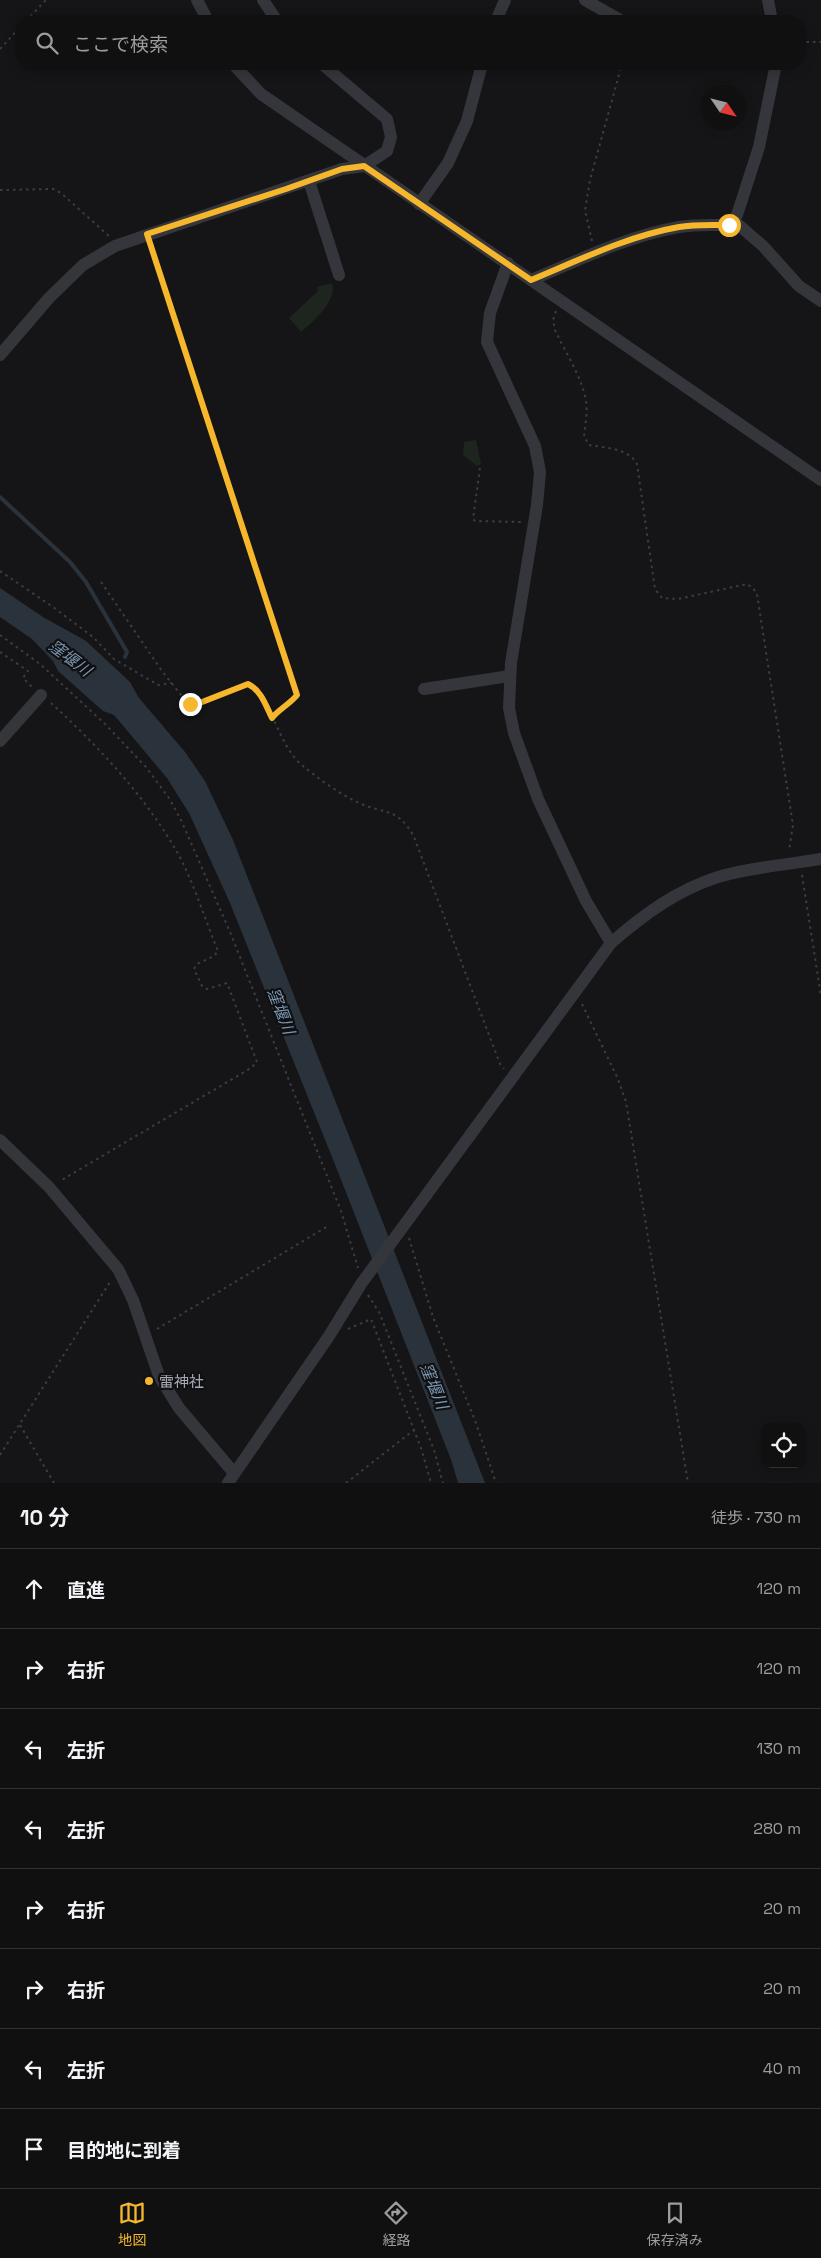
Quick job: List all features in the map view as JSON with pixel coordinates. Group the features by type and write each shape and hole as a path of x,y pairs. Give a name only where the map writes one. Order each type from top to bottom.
{"street":[{"path":"197,0 205,15"},
{"path":"264,0 273,15"},
{"path":"499,15 505,0"},
{"path":"585,0 611,15"},
{"path":"768,0 771,15"},
{"path":"239,70 261,94 821,480"},
{"path":"0,355 49,298 83,265 118,245 342,169 364,166 387,151 391,137 387,119 329,70"},
{"path":"419,204 448,162 463,129 480,70"},
{"path":"531,280 595,253 680,226 729,225 737,215 759,147 775,70"},
{"path":"309,181 339,275"},
{"path":"733,220 763,246 799,286 821,301"},
{"path":"508,263 490,313 487,342 534,446 540,472 510,676 508,708 512,725 538,799 586,901 610,943"},
{"path":"424,689 510,676"},
{"path":"0,741 41,694"},
{"path":"0,1140 48,1187 118,1269 133,1300 159,1376 179,1408 231,1478 329,1336 361,1284 404,1228 610,943 636,921 665,901 690,888 719,877 821,859"}],"path":[{"path":"32,15 46,0"},
{"path":"0,49 15,33"},
{"path":"806,42 821,42"},
{"path":"595,253 585,210 590,180 620,70"},
{"path":"0,190 53,190 61,193 118,245"},
{"path":"147,234 297,695 294,700 280,709 272,718"},
{"path":"559,299 553,320 555,330 586,400 587,413 584,436 589,444 626,452 633,457 637,464 655,589 662,598 678,598 747,584 754,588 757,594 793,825 794,864 821,996"},
{"path":"480,468 473,519 475,522 534,522"},
{"path":"0,571 54,607 93,637 114,659 124,666 137,671 158,685 172,683"},
{"path":"100,582 185,700 197,704 248,684 254,687 262,698 286,747 302,766 352,799 396,814 406,823 414,837 500,1064 511,1078"},
{"path":"0,635 40,664 106,724 145,766 169,798 181,820 230,932 340,1211 355,1254 361,1284 379,1312 434,1450 443,1483"},
{"path":"0,652 28,672 23,678 113,766 156,820 177,853 218,951 214,956 197,964 194,969 202,986 207,990 227,983 258,1062 251,1068 48,1187"},
{"path":"576,991 618,1079 626,1102 688,1483"},
{"path":"146,1336 328,1226"},
{"path":"404,1228 430,1308 476,1423 496,1483"},
{"path":"0,1455 118,1269"},
{"path":"329,1336 371,1319 414,1430 431,1483"},
{"path":"20,1425 54,1483"},
{"path":"346,1483 414,1430"}],"shaded area":[{"path":"332,283 333,290 328,303 318,317 301,332 289,318 318,291 317,287"},
{"path":"476,440 481,464 477,466 463,455 464,442"}],"water":[{"name":"窪堰川","path":"0,588 43,617 86,641 130,682 139,698 185,752 205,781 233,840 485,1483 458,1483 452,1462 338,1172 230,903 189,813 167,778 114,715 103,711 58,671 53,661 32,639 0,617"}],"waterway":[{"path":"0,497 70,562 86,582 127,652 125,657"}],"place":[{"name":"雷神社","path":"149,1381"}],"route":[{"path":"190,704 197,704 248,684 254,687 262,698 272,718 280,709 294,700 297,695 147,234 342,169 364,166 531,280 633,239 680,226 729,225"}]}
